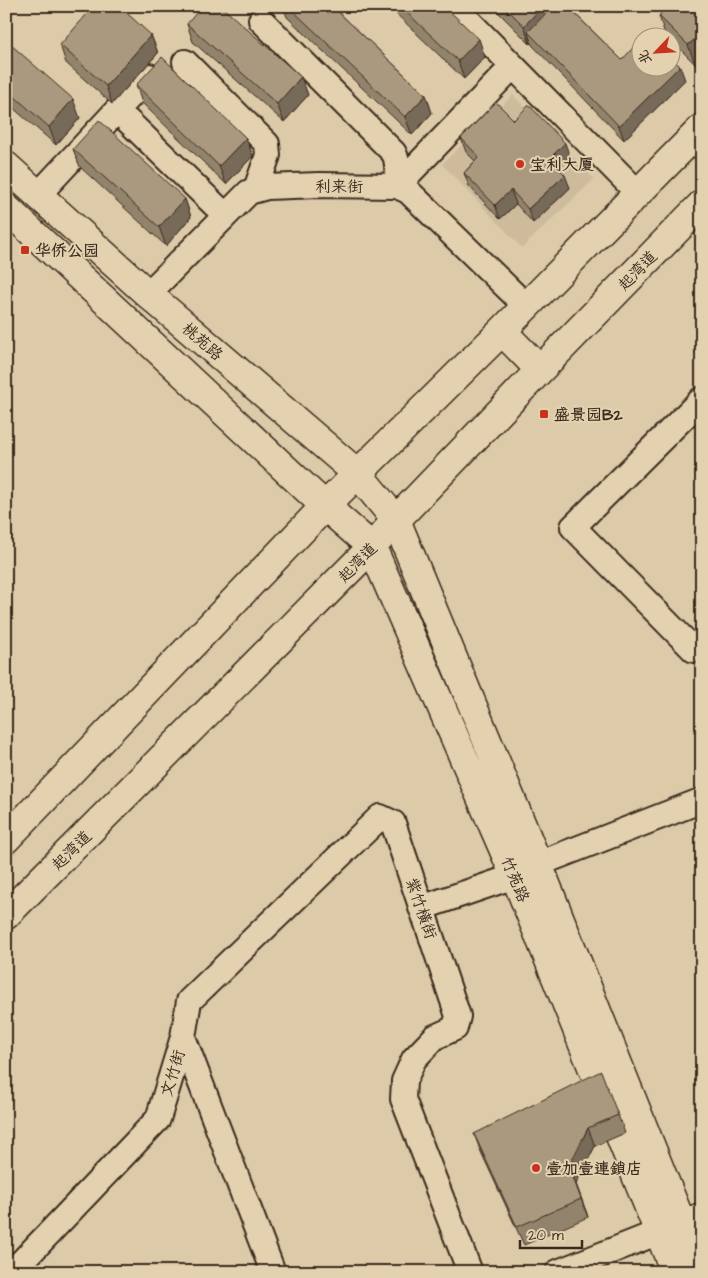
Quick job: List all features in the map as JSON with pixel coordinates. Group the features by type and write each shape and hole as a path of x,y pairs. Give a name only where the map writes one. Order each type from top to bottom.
{"street":[{"path":"454,6 638,193"},
{"path":"261,20 394,153 397,169 397,186"},
{"path":"148,294 225,215 249,192 256,189 268,155 267,144 185,62"},
{"path":"397,186 513,66"},
{"path":"38,194 149,76"},
{"path":"128,121 225,215"},
{"path":"6,839 325,506 502,331 702,128"},
{"name":"桃苑路","path":"6,166 148,294 358,474 396,520"},
{"name":"利来街","path":"256,189 319,185 397,186"},
{"path":"397,186 408,191 418,200 526,306"},
{"name":"起湾道","path":"6,915 372,547 540,370 702,204"},
{"path":"6,208 325,506"},
{"path":"502,331 540,370"},
{"path":"702,399 573,526 694,650 702,643"},
{"name":"竹苑路","path":"325,506 372,547 527,870 701,1272"},
{"name":"竹苑路","path":"396,520 527,870"},
{"path":"421,908 527,870 700,801"},
{"name":"紫竹横街","path":"183,1037 189,1001 380,817 393,823 458,1016 455,1028 435,1037 414,1059 404,1081 403,1099 470,1272"},
{"name":"文竹街","path":"12,1272 158,1119 183,1037"},
{"name":"文竹街","path":"183,1037 273,1272"},
{"path":"565,1271 681,1224"},
{"name":"竹苑路","path":"675,1272 681,1224"}],"shaded area":[{"name":"宝利大厦","path":"513,95 594,179 522,248 442,164"}],"building":[{"path":"94,6 119,6 151,35 106,86 60,45"},
{"path":"202,6 221,6 301,77 277,104 187,24"},
{"path":"288,6 332,6 426,95 405,117"},
{"path":"400,6 444,6 479,39 458,61"},
{"path":"504,6 543,6 524,26"},
{"path":"553,6 567,6 622,60 630,51 630,78 668,78 619,126 528,32"},
{"path":"702,6 702,33 688,45 680,37 680,28 671,28 659,16 666,7"},
{"path":"10,44 73,99 49,127 6,89 6,48"},
{"path":"162,57 246,138 219,166 136,85"},
{"name":"宝利大厦","path":"496,102 514,120 529,105 565,143 550,158 565,175 528,209 511,190 495,205 464,173 479,157 461,138"},
{"path":"99,120 185,199 159,227 73,149"},
{"name":"壹加壹連鎖店","path":"601,1071 618,1115 588,1128 569,1166 581,1199 517,1227 474,1134"}],"place":[{"name":"宝利大厦","path":"520,164"},
{"name":"华侨公园","path":"25,250"},
{"name":"盛景园B2","path":"544,414"},
{"name":"壹加壹連鎖店","path":"536,1168"}]}
